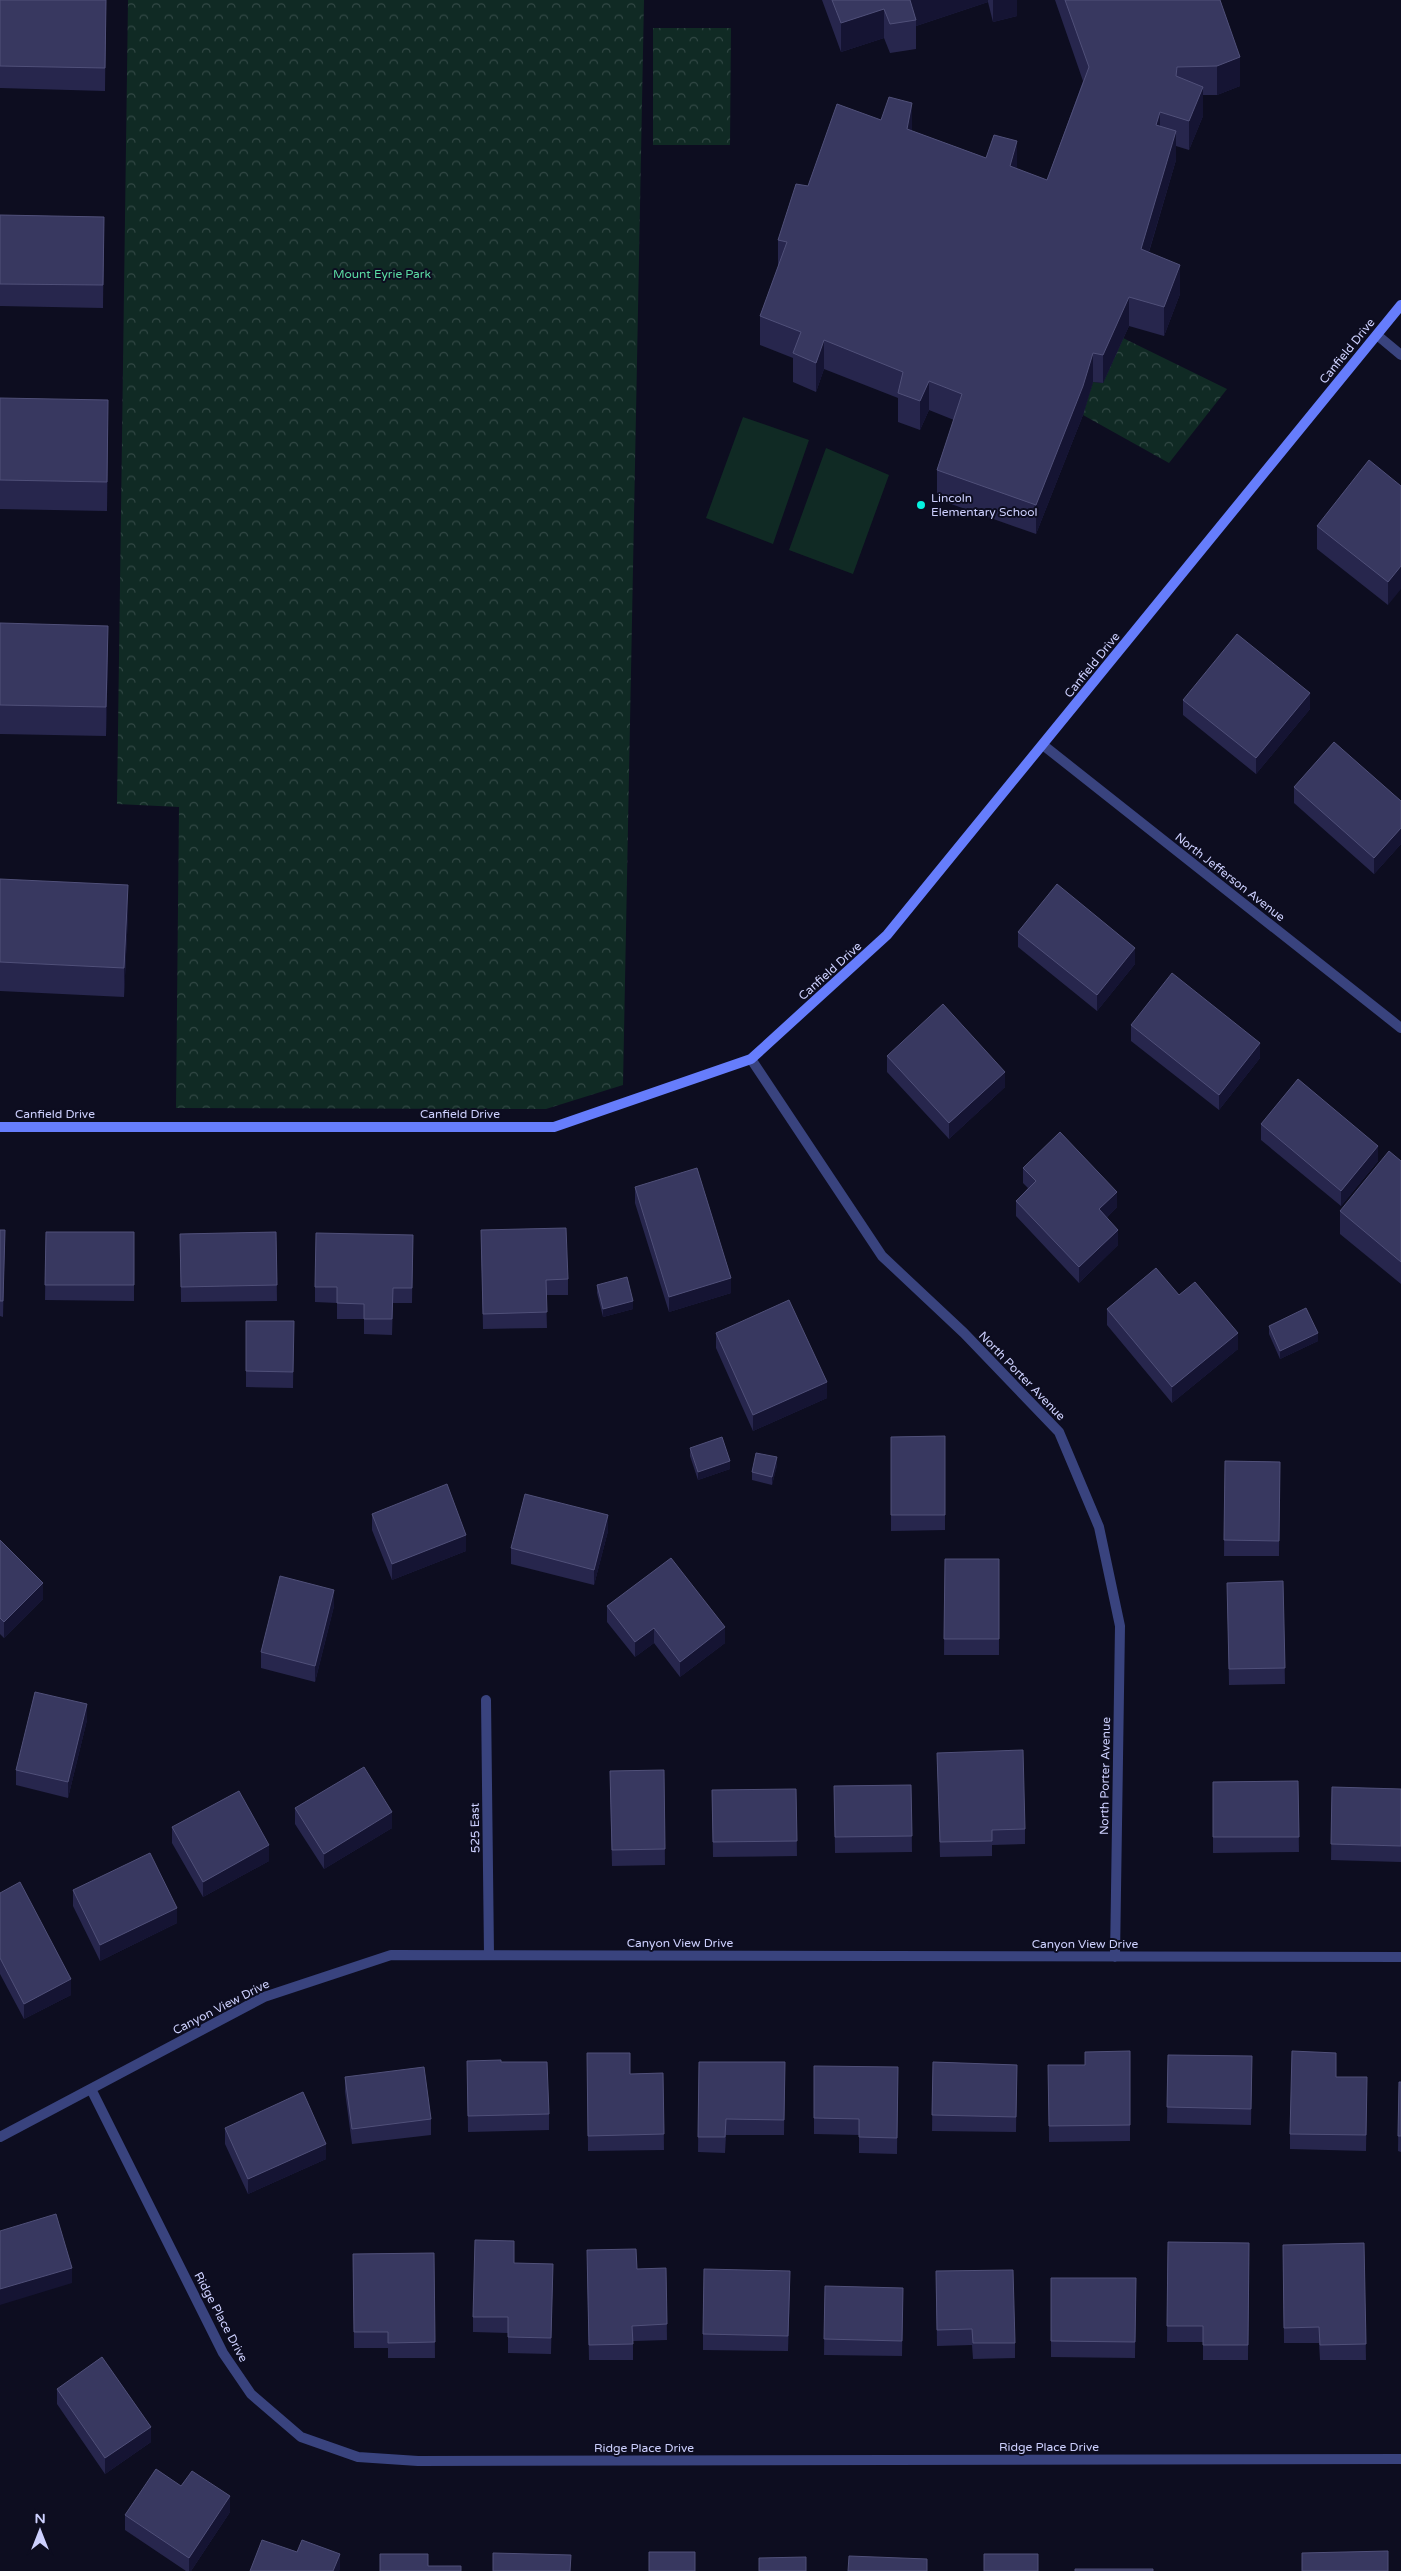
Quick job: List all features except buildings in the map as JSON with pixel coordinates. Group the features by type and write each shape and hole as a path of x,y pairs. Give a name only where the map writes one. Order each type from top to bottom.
{"street":[{"name":"Canfield Drive","path":"0,1127 554,1127 751,1059 887,935 1401,305"},
{"path":"1377,335 1401,354"},
{"name":"North Jefferson Avenue","path":"1043,745 1401,1028"},
{"name":"North Porter Avenue","path":"751,1059 882,1256 964,1334 1059,1432 1099,1527 1120,1626 1115,1957"},
{"name":"525 East","path":"486,1700 489,1955"},
{"name":"Canyon View Drive","path":"0,2137 264,1997 391,1954 1401,1957"},
{"name":"Ridge Place Drive","path":"92,2089 224,2353 251,2394 301,2437 358,2457 418,2461 1401,2459"}],"green space":[{"name":"Mount Eyrie Park","path":"128,0 644,0 623,1085 546,1109 176,1108 179,807 117,804"},
{"path":"653,28 731,28 730,145 653,145"},
{"path":"1123,338 1227,389 1169,463 1083,415 1093,382 1103,383"},
{"path":"743,417 809,440 773,544 706,518"},
{"path":"826,448 889,475 853,574 789,550"}],"place":[{"name":"Lincoln Elementary School","path":"921,505"}]}
